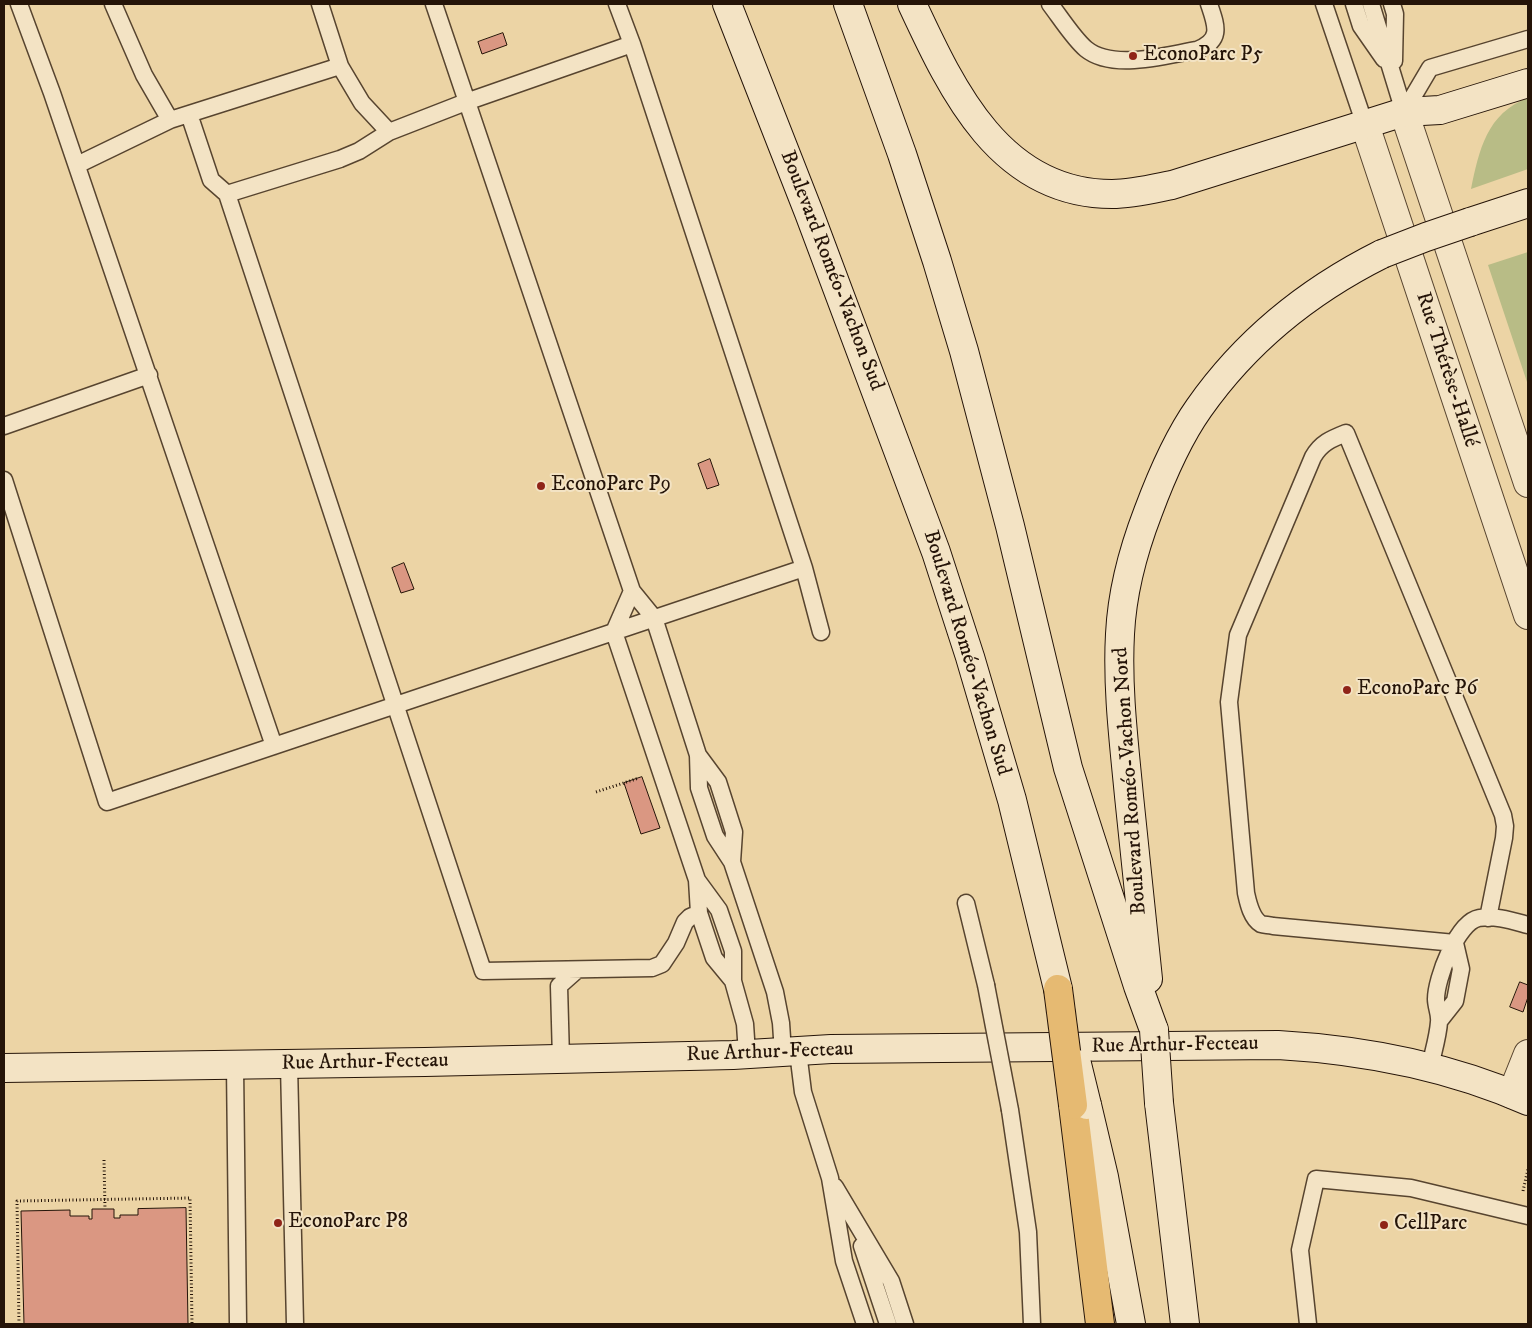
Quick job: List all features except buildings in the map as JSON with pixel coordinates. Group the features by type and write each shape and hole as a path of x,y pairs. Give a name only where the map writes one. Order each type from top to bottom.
{"highway":[{"path":"1058,989 1080,1105 1100,1324"}],"street":[{"name":"Boulevard Roméo-Vachon Sud","path":"727,4 809,213 936,552 970,657 1012,800 1058,989"},
{"path":"848,4 902,154 964,351 1010,526 1068,768 1143,987 1154,1030 1160,1103 1185,1324"},
{"path":"912,4 953,84 967,108 990,139 1008,156 1031,172 1082,192 1112,194 1172,185 1404,112 1440,110 1528,84"},
{"name":"Rue Thérèse-Hallé","path":"1404,112 1528,483"},
{"name":"Rue Thérèse-Hallé","path":"1365,125 1528,615"},
{"name":"Boulevard Roméo-Vachon Nord","path":"1143,987 1119,661 1120,632 1129,572 1141,529 1159,483 1190,423 1217,384 1266,331 1294,308 1349,271 1382,254 1426,237 1528,203"},
{"name":"Rue Arthur-Fecteau","path":"4,1068 289,1065 747,1054 831,1050 1278,1045 1344,1050 1387,1057 1430,1067 1520,1098"},
{"path":"1520,1098 1528,1054"},
{"path":"1080,1105 1104,1177 1132,1324"}],"lane":[{"path":"18,4 77,165 274,746"},
{"path":"113,4 144,75 170,120"},
{"path":"320,4 340,66 362,102 389,132"},
{"path":"434,4 632,591 654,618 698,755 718,782 734,832 732,862 775,992 781,1023 830,1178 844,1261 865,1324"},
{"path":"617,4 632,44 804,568 821,632"},
{"path":"1050,4 1084,48 1093,54 1106,58 1125,60 1138,60 1198,50 1205,47 1213,40 1215,34 1215,24 1209,4"},
{"path":"1324,4 1365,125"},
{"path":"1354,4 1361,26 1393,73"},
{"path":"1372,4 1404,112"},
{"path":"1392,4 1395,14 1393,73"},
{"path":"1404,112 1430,68 1528,39"},
{"path":"227,194 340,158 358,151 389,132 466,102 632,44"},
{"path":"77,165 170,120 340,66"},
{"path":"190,114 211,180 227,194 483,970 652,968 662,964 676,943 685,922 690,917 699,913"},
{"path":"4,426 148,375"},
{"path":"1455,943 1261,924 1254,917 1246,893 1229,702 1238,634 1313,456 1325,442 1346,433 1503,815 1505,826 1504,838 1488,918"},
{"path":"4,480 107,802 804,568"},
{"path":"632,591 614,632 697,880 699,913 714,958 733,981"},
{"path":"697,880 719,910 733,951 733,981 746,1024 747,1054"},
{"path":"966,903 986,986 1010,1110 1028,1232 1032,1324"},
{"path":"1430,1067 1440,1020 1436,999 1443,966 1460,934 1470,922 1479,918 1506,919 1528,925"},
{"path":"561,1059 559,986 576,970"},
{"path":"289,1065 295,1324"},
{"path":"235,1066 238,1324"},
{"path":"830,1178 891,1281 905,1324"},
{"path":"1308,1324 1300,1250 1316,1179 1411,1188 1528,1216"},
{"path":"852,1215 888,1324"}],"path":[{"path":"596,792 642,777"},
{"path":"104,1160 104,1209"},
{"path":"1522,1198 1528,1169"},
{"path":"19,1324 17,1201 190,1198 192,1324"}],"green space":[{"path":"1528,98 1528,169 1471,189 1487,134 1503,113"},
{"path":"1528,252 1528,385 1488,265"}],"place":[{"name":"EconoParc P5","path":"1133,56"},
{"name":"EconoParc P9","path":"541,486"},
{"name":"EconoParc P6","path":"1347,690"},
{"name":"EconoParc P8","path":"278,1223"},
{"name":"CellParc","path":"1384,1225"}]}
